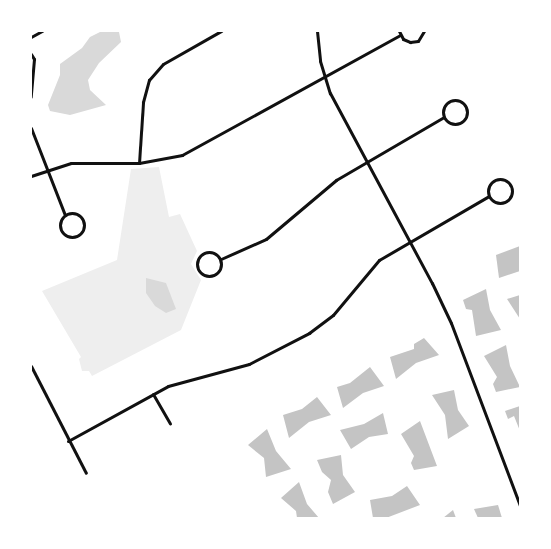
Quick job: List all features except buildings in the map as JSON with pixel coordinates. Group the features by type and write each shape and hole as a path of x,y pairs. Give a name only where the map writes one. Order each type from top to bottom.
{"street":[{"path":"31,37 42,31"},
{"path":"140,163 143,102 149,80 163,64 221,31"},
{"path":"317,31 324,78 451,323 520,506"},
{"path":"31,176 45,169 86,162 140,163 192,151 324,78 400,33 406,41 414,42 424,31"},
{"path":"31,54 34,59 31,97"},
{"path":"451,100 459,100 467,108 467,116 461,123 450,123 444,117 443,109 451,100"},
{"path":"221,259 266,239 324,188 366,161 444,117"},
{"path":"31,128 45,169 65,215"},
{"path":"496,179 504,179 512,187 512,195 502,203 494,202 489,196 490,184 496,179"},
{"path":"68,441 168,386 249,364 309,333 333,315 371,267 410,241 489,196"},
{"path":"72,213 82,218 84,229 79,235 67,236 61,230 60,222 65,215 72,213"},
{"path":"204,252 212,252 221,259 221,268 216,274 204,275 198,269 198,258 204,252"},
{"path":"31,366 86,473"},
{"path":"153,394 170,424"}],"shaded area":[{"path":"102,31 119,32 121,42 99,63 88,80 90,90 106,105 70,115 50,111 48,105 60,75 60,64 82,48 90,37"},
{"path":"159,167 169,217 180,214 197,251 191,264 201,280 181,330 92,376 89,371 82,371 79,359 81,357 42,291 117,260 131,169"},
{"path":"146,278 166,283 176,309 166,313 155,306 146,293"}]}
